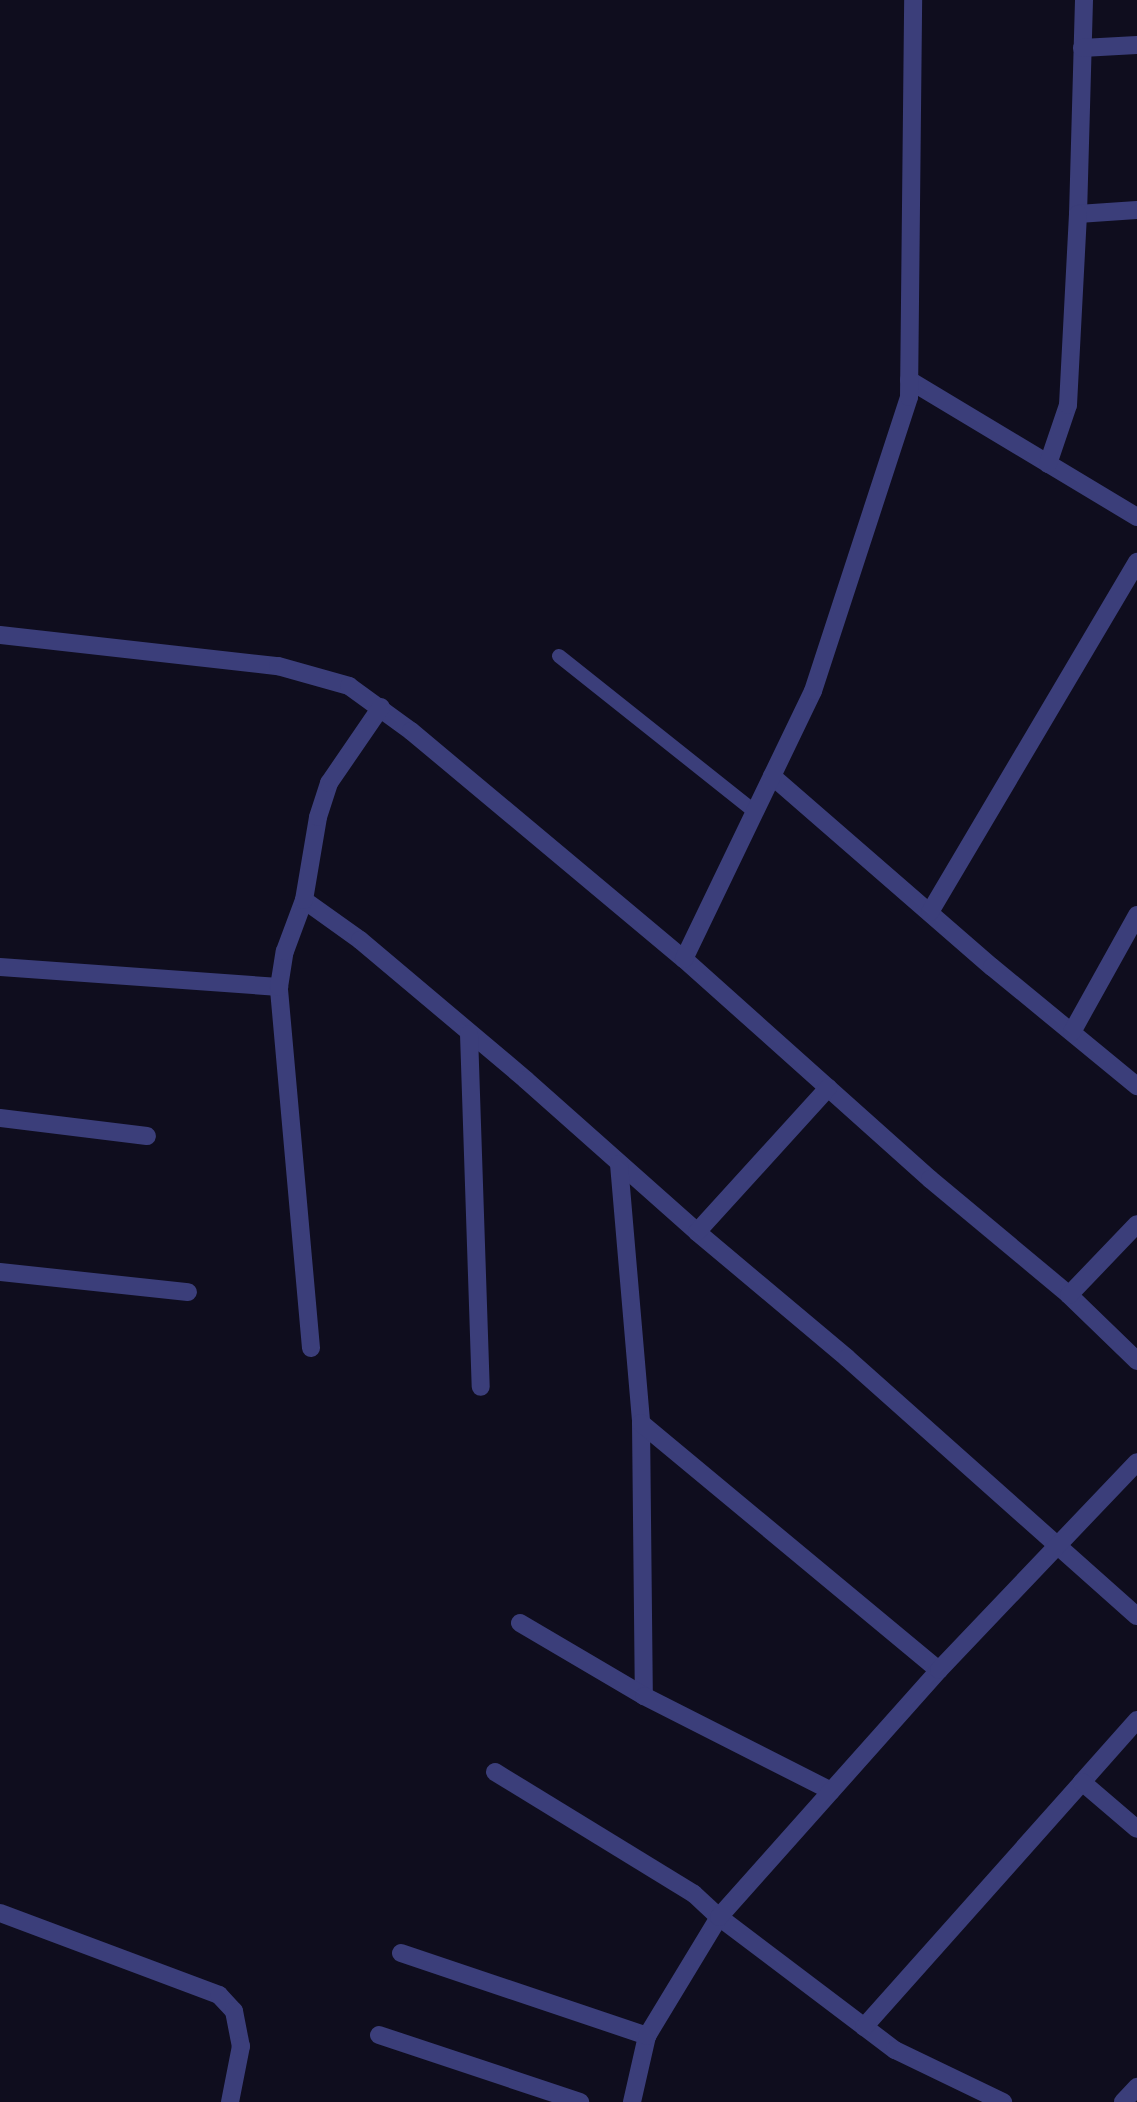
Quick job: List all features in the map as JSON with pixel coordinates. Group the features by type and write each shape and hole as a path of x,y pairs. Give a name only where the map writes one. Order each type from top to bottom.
{"street":[{"path":"684,959 813,691 909,397 913,0"},
{"path":"1048,464 1068,405 1078,214 1084,0"},
{"path":"1082,48 1137,45"},
{"path":"1078,214 1137,210"},
{"path":"909,380 1137,517"},
{"path":"930,912 1137,562"},
{"path":"0,635 278,666 349,685 381,707 684,959 930,1179 1069,1295 1137,1361"},
{"path":"311,1348 279,987 285,951 304,900 318,817 329,783 381,707"},
{"path":"772,776 1137,1086"},
{"path":"304,900 360,940 526,1080 697,1232 847,1358 1137,1616"},
{"path":"1072,1032 1137,915"},
{"path":"0,967 279,987"},
{"path":"469,1034 481,1387"},
{"path":"697,1232 828,1088"},
{"path":"0,1118 147,1136"},
{"path":"619,1164 641,1423 644,1696"},
{"path":"1069,1295 1137,1224"},
{"path":"0,1272 188,1292"},
{"path":"641,1423 939,1670"},
{"path":"632,2102 647,2036 719,1917 939,1670 1137,1462"},
{"path":"520,1623 644,1696 831,1791"},
{"path":"864,2027 1137,1720"},
{"path":"495,1772 694,1894 719,1917 895,2050 1003,2102"},
{"path":"1082,1782 1137,1829"},
{"path":"0,1913 219,1995 234,2011 242,2046 230,2102"},
{"path":"401,1953 647,2036"},
{"path":"379,2035 580,2102"},
{"path":"1123,2102 1137,2087"}],"lane":[{"path":"559,656 755,812"}]}
